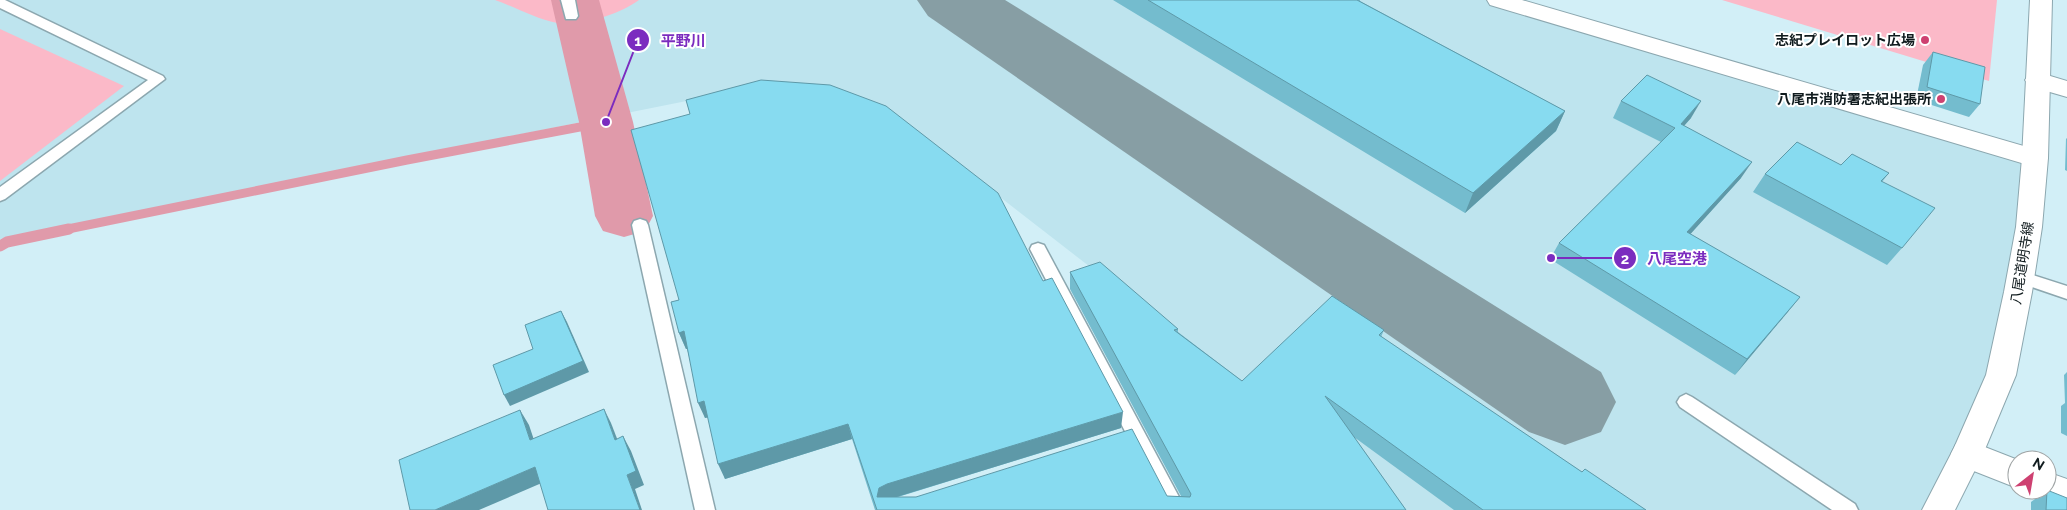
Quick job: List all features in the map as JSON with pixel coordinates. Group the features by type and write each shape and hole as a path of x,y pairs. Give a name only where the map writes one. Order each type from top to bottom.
{"main road":[{"path":"1498,0 2035,158"},
{"name":"八尾道明寺線","path":"1938,510 1967,454 2001,375 2029,227 2035,158 2041,0"},
{"path":"2037,80 2067,90"},
{"path":"1967,454 2007,470"}],"lane":[{"path":"568,0 571,16"},
{"path":"0,3 158,79 0,195"},
{"path":"640,225 705,510"},
{"path":"1038,249 1176,510"},
{"path":"2020,277 2067,292"},
{"path":"1686,402 1848,510"},
{"path":"1117,439 1136,433"}],"shaded area":[{"path":"0,0 1498,0 2035,158 2018,292 1938,510 1404,510 881,105 834,92 766,85 0,239"},
{"path":"495,0 639,0 621,10 600,18 566,24 541,19"},
{"name":"志紀プレイロット広場","path":"1722,0 1997,0 1989,81"},
{"path":"0,29 124,86 0,181"}],"building":[{"path":"1148,0 1357,0 1565,111 1473,193"},
{"path":"1933,52 1985,67 1980,104 1927,87"},
{"path":"1647,75 1701,101 1681,124 1752,162 1687,232 1800,297 1747,359 1559,243 1675,128 1621,101"},
{"path":"761,80 830,85 886,106 998,193 1043,281 1052,278 1123,412 887,484 879,488 877,497 916,497 1132,429 1167,496 1190,497 1191,494 1070,272 1100,262 1178,329 1174,330 1242,381 1332,296 1384,330 1379,335 1582,472 1585,469 1646,510 1483,510 1325,396 1406,510 877,510 848,424 718,464 704,401 698,403 684,331 679,333 671,302 679,300 631,130 690,114 686,100"},
{"path":"1797,142 1841,165 1852,154 1889,173 1881,181 1935,208 1902,248 1765,174"},
{"path":"561,311 583,361 504,395 493,365 533,349 525,325"},
{"path":"604,409 615,440 623,436 636,471 627,475 640,510 548,510 535,467 435,510 410,510 399,460 520,410 530,440"},
{"path":"2057,494 2067,498 2067,510 2046,510 2046,500 2057,500"}],"waterway":[{"path":"575,0 606,122 624,216"},
{"path":"63,230 407,160 606,122"},
{"path":"0,246 7,242 69,229"}],"taxiway":[{"path":"954,0 1565,402"}],"place":[{"name":"志紀プレイロット広場","path":"1925,40"},
{"name":"八尾市消防署志紀出張所","path":"1941,99"},
{"name":"平野川","path":"606,122"},
{"name":"八尾空港","path":"1551,258"}]}
